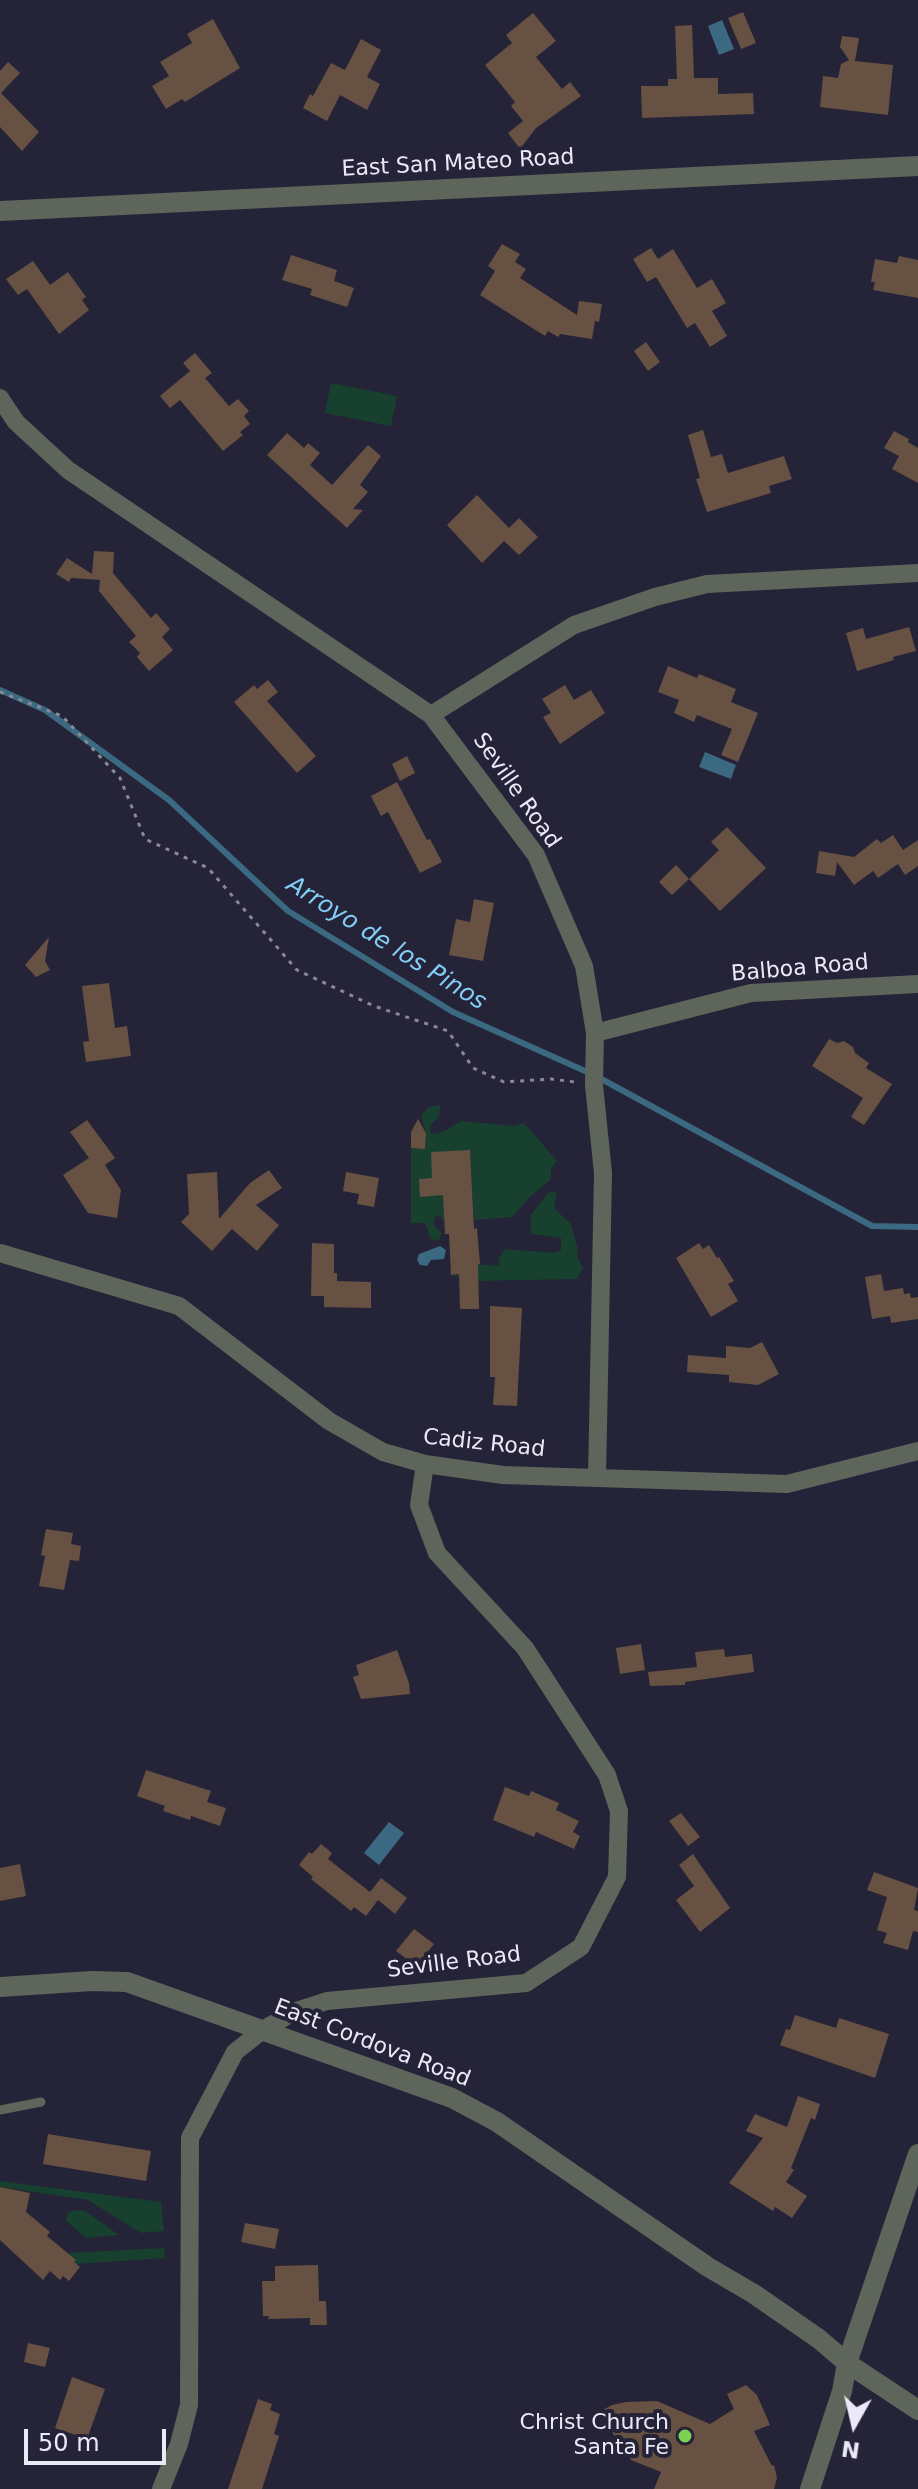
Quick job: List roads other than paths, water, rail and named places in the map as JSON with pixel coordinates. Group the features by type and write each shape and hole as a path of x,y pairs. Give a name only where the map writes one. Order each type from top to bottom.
{"street":[{"name":"East San Mateo Road","path":"0,211 918,166"},
{"name":"Seville Road","path":"0,398 16,422 68,470 431,715 536,855 584,966 595,1033 594,1085 603,1173 597,1478"},
{"path":"431,715 574,625 655,597 707,584 918,573"},
{"name":"Balboa Road","path":"595,1033 751,993 918,984"},
{"name":"Cadiz Road","path":"0,1253 179,1306 329,1421 383,1452 425,1464 503,1475 787,1484 918,1451"},
{"name":"Seville Road","path":"161,2489 179,2444 189,2405 190,2138 235,2052 264,2029 296,2011 327,2001 526,1983 581,1947 617,1877 619,1811 607,1775 525,1648 437,1553 419,1505 425,1464"},
{"name":"East Cordova Road","path":"0,1987 127,1982 426,2087 497,2122 708,2267 754,2294 819,2339 847,2363 918,2410"},
{"path":"810,2489 842,2391 847,2363 918,2154"}],"lane":[{"path":"0,2110 41,2102"}],"water":[{"path":"722,20 734,49 719,55 708,26"},
{"path":"705,752 736,765 731,779 699,767"},
{"path":"440,1246 446,1250 444,1259 431,1260 427,1266 420,1265 417,1260 419,1254"},
{"path":"389,1822 404,1833 379,1865 364,1853"}],"waterway":[{"name":"Arroyo de los Pinos","path":"0,690 45,710 169,800 288,911 453,1012 594,1075 872,1226 918,1227"}],"place":[{"name":"Christ Church Santa Fe","path":"685,2436"}]}
